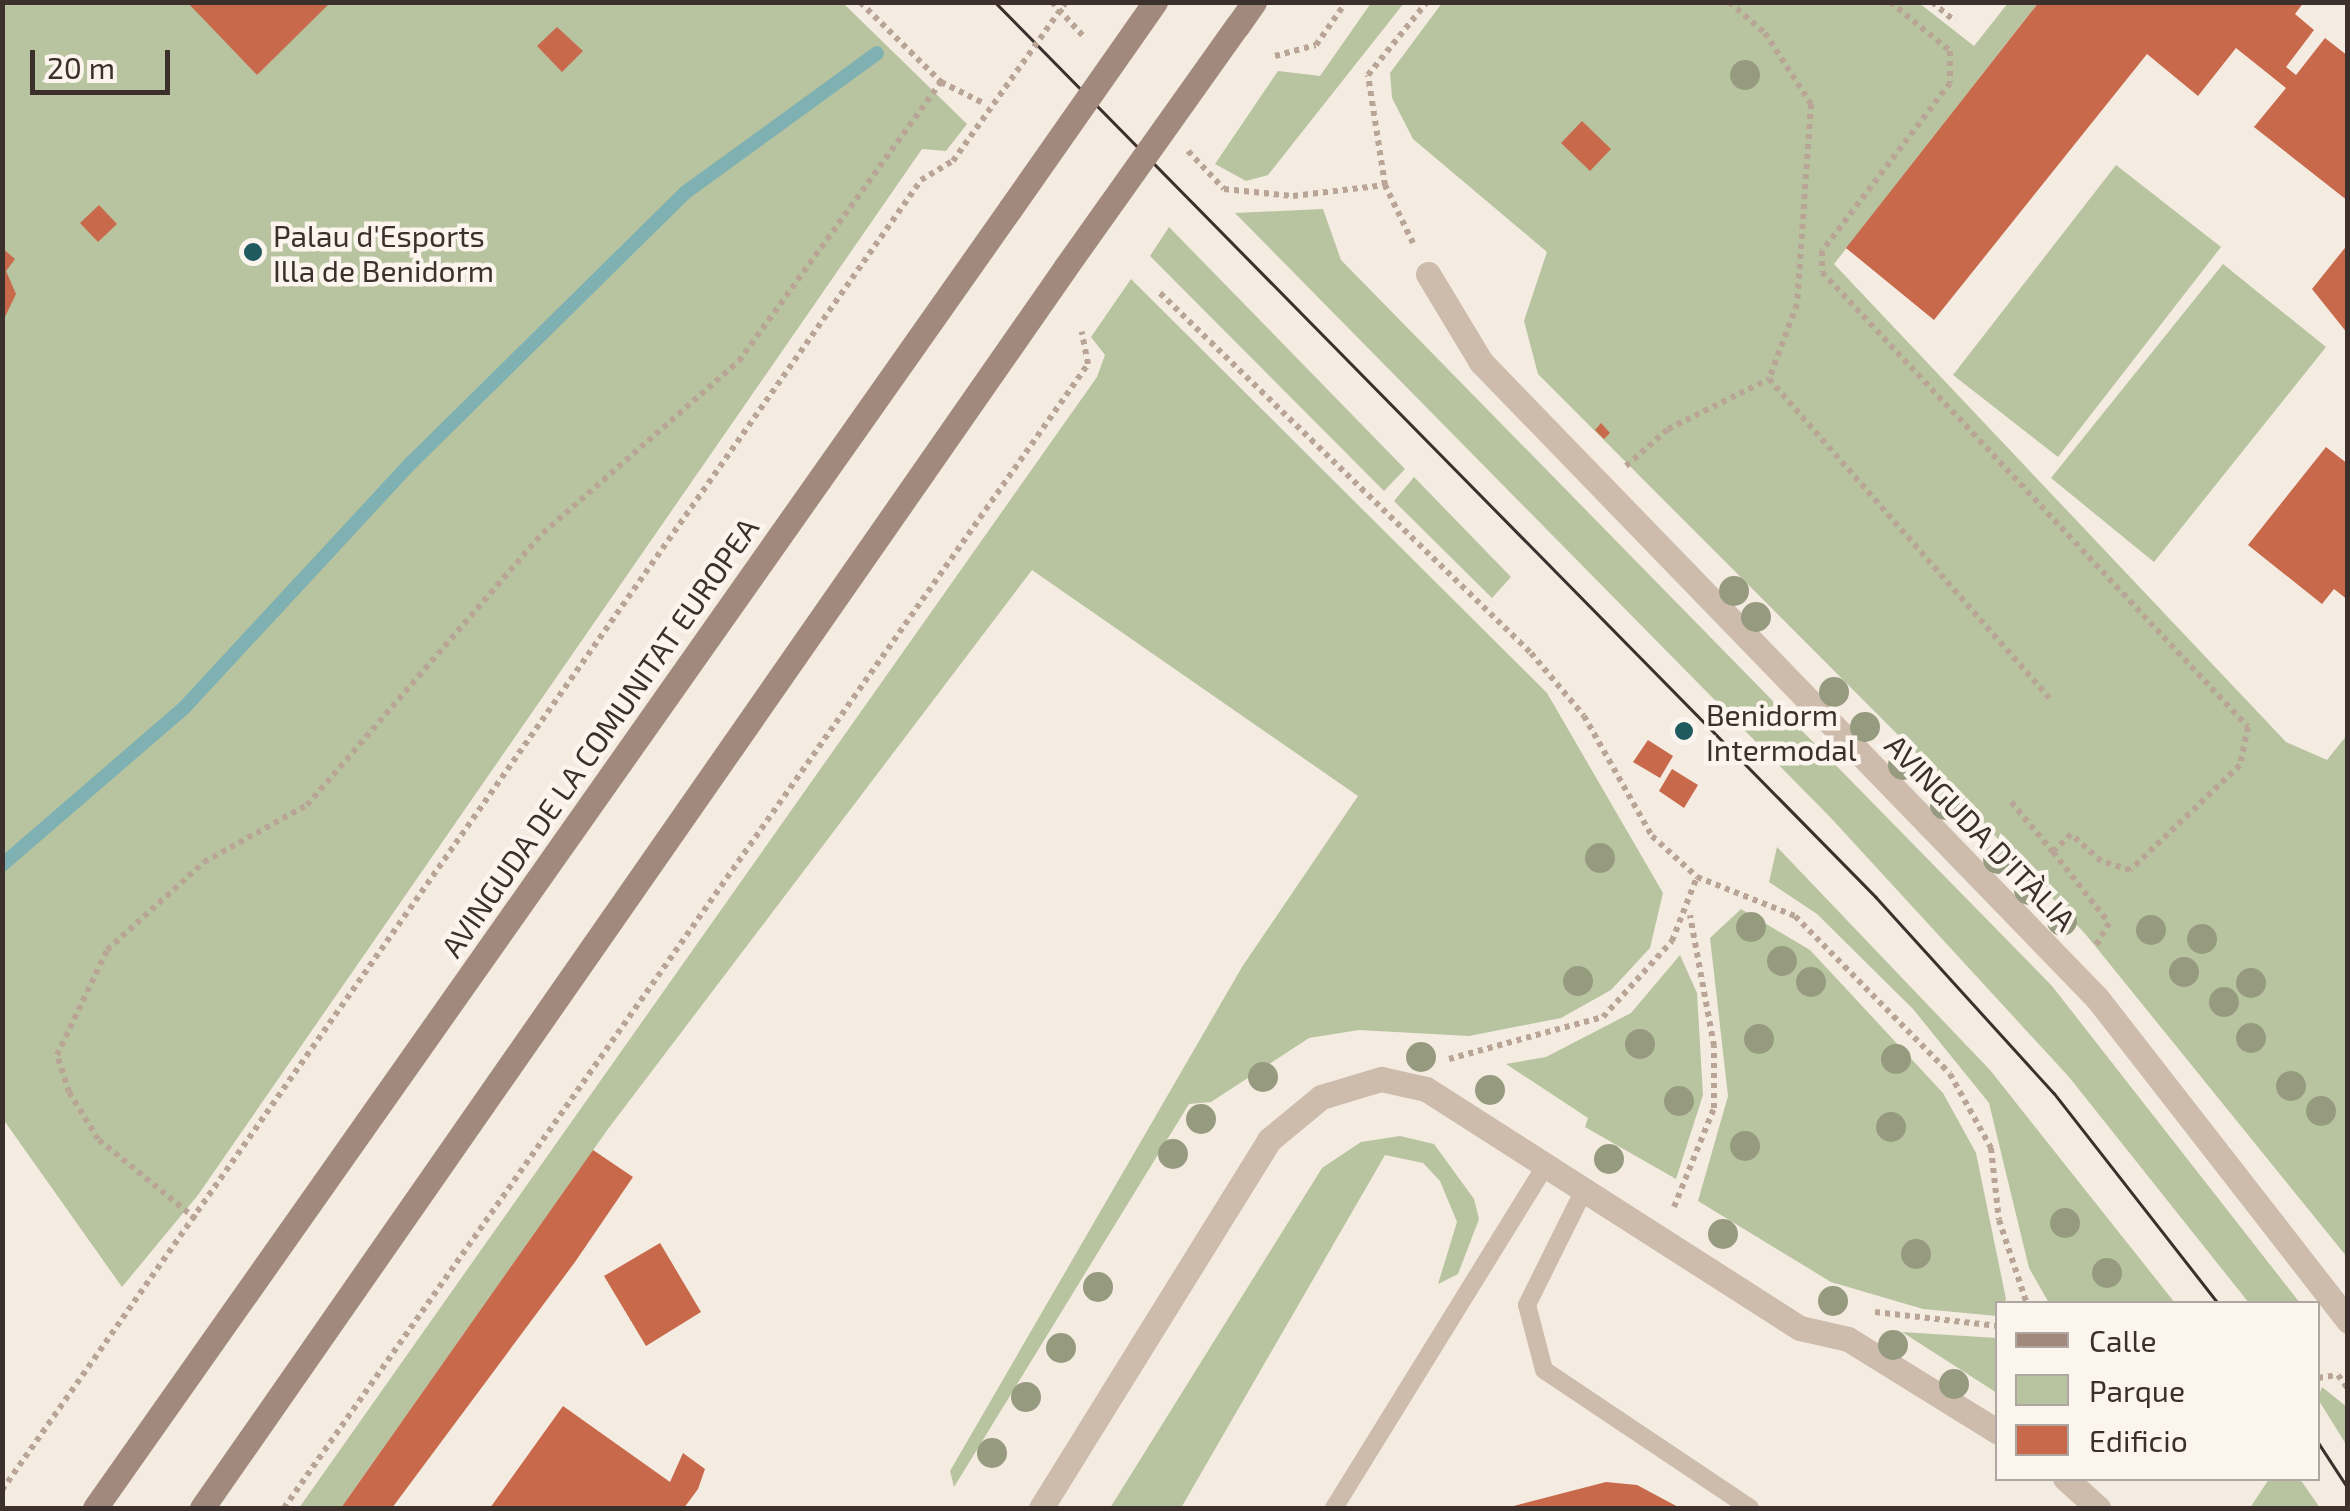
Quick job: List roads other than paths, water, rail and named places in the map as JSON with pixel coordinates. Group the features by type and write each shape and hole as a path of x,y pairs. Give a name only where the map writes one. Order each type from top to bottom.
{"main road":[{"name":"AVINGUDA DE LA COMUNITAT EUROPEA","path":"96,1508 1155,2"},
{"path":"202,1508 1254,2"}],"street":[{"name":"AVINGUDA D'ITÀLIA","path":"1428,274 1481,362 2076,977 2348,1321"},
{"path":"1041,1508 1268,1140 1292,1114 1352,1083 1426,1089 1652,1238 1800,1328 1848,1339 1995,1430"},
{"path":"2068,1481 2098,1508"}],"lane":[{"path":"1334,1508 1546,1165"},
{"path":"1584,1190 1526,1305 1544,1370 1750,1508"}],"waterway":[{"path":"2,865 183,709 412,462 686,192 877,53"}],"tram line":[{"path":"995,2 1876,897 2054,1093 2217,1301"},
{"path":"2320,1445 2348,1488"}],"place":[{"name":"Palau d'Esports Illa de Benidorm","path":"253,252"},
{"name":"Benidorm Intermodal","path":"1684,731"}]}
